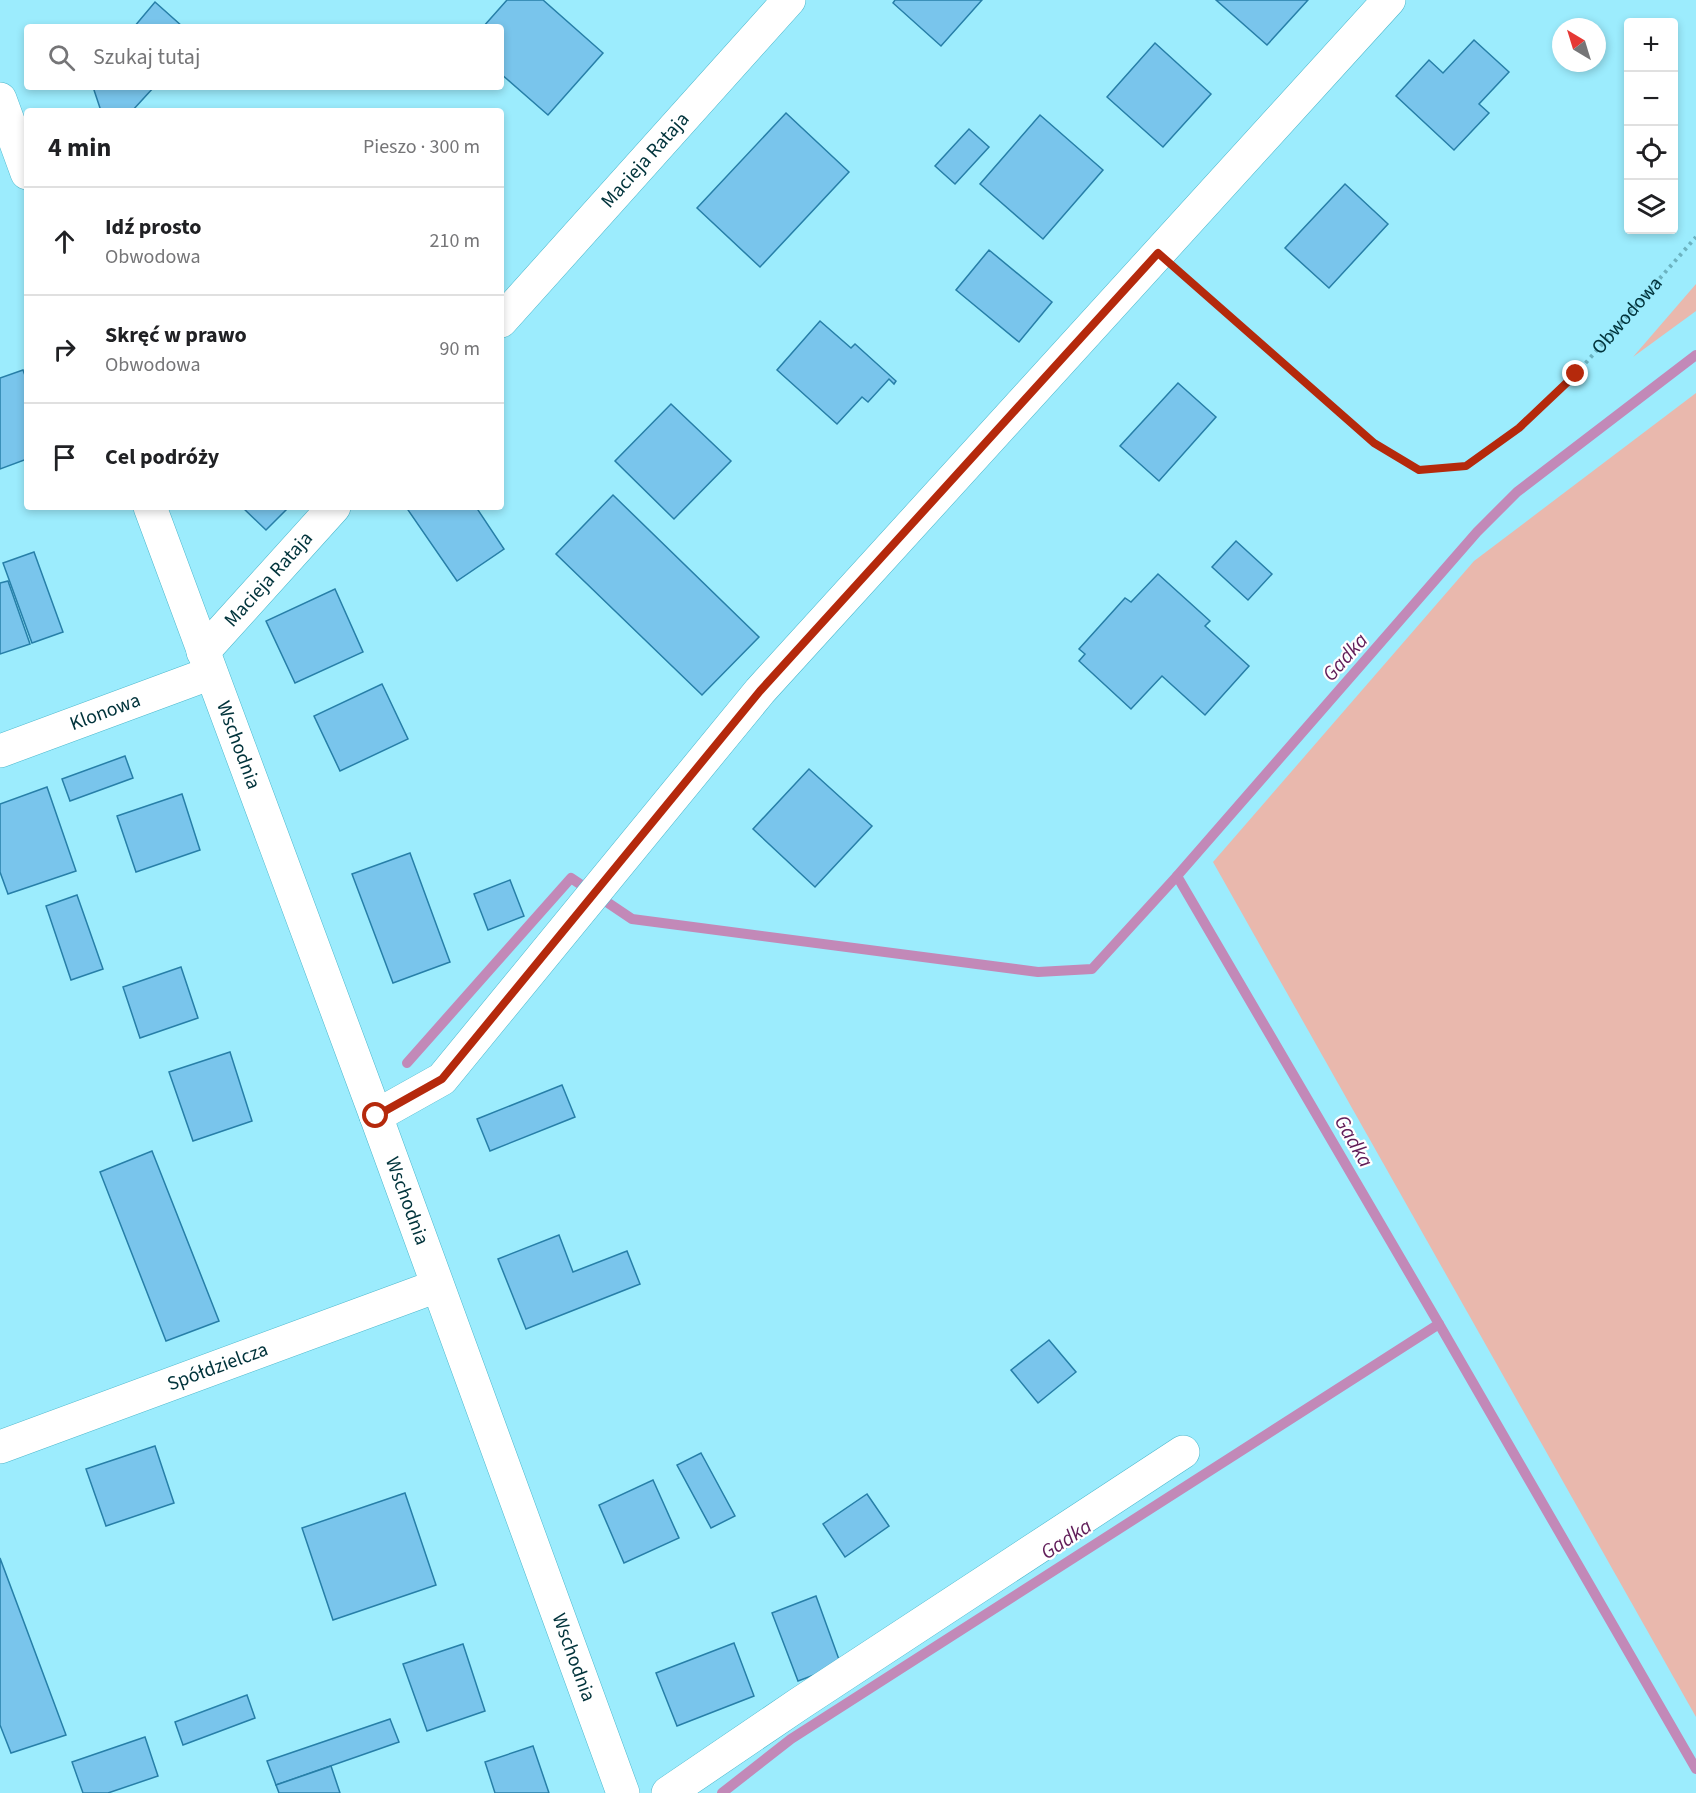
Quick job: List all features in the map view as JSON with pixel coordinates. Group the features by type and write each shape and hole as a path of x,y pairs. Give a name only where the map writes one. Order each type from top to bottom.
{"street":[{"name":"Macieja Rataja","path":"504,318 789,0"},
{"path":"376,1116 442,1079 760,691 1389,0"},
{"path":"0,99 24,165"},
{"name":"Wschodnia","path":"151,510 376,1116 623,1793"},
{"name":"Macieja Rataja","path":"207,663 332,510"},
{"name":"Klonowa","path":"0,751 207,663"},
{"name":"Spółdzielcza","path":"0,1447 437,1286"},
{"path":"668,1793 799,1704 1183,1452"}],"path":[{"name":"Obwodowa","path":"1158,253 1374,443 1419,470 1466,466 1519,428 1576,374 1696,237"}],"shaded area":[{"path":"1696,284 1696,311 1633,357"},
{"path":"1696,393 1696,1717 1213,862 1474,561"}],"building":[{"path":"507,0 543,0 603,53 548,115 504,77 504,24 486,24"},
{"path":"895,0 982,0 941,46 893,3"},
{"path":"1216,0 1308,0 1267,45"},
{"path":"155,2 180,24 137,24"},
{"path":"1474,40 1509,72 1479,104 1489,113 1454,150 1396,96 1429,60 1443,73"},
{"path":"1155,43 1211,94 1163,147 1107,97"},
{"path":"94,90 151,90 135,108 100,108"},
{"path":"786,113 849,172 760,267 697,208"},
{"path":"1040,115 1103,170 1043,239 980,184"},
{"path":"969,129 989,147 955,184 935,166"},
{"path":"1345,184 1388,224 1329,288 1285,248"},
{"path":"989,250 1052,302 1019,342 956,290"},
{"path":"820,321 851,348 855,344 896,381 894,384 889,379 868,402 862,397 837,424 777,370"},
{"path":"23,370 24,373 24,460 0,469 0,378"},
{"path":"1178,383 1216,417 1159,481 1120,446"},
{"path":"671,404 731,461 674,519 615,461"},
{"path":"613,495 759,637 702,695 556,554"},
{"path":"245,510 286,510 266,530"},
{"path":"408,510 478,510 504,549 457,581"},
{"path":"1236,541 1272,574 1248,600 1212,567"},
{"path":"34,552 63,632 32,643 3,563"},
{"path":"1158,574 1210,621 1205,626 1249,666 1205,715 1162,676 1131,709 1079,661 1085,654 1079,649 1125,598 1131,602"},
{"path":"8,581 30,644 0,654 0,583"},
{"path":"335,589 363,652 295,683 266,621"},
{"path":"382,684 408,739 340,771 314,716"},
{"path":"125,756 133,778 70,801 62,779"},
{"path":"809,769 872,826 815,887 753,829"},
{"path":"47,787 76,871 8,894 0,872 0,804"},
{"path":"182,794 200,850 136,872 117,816"},
{"path":"410,853 450,962 393,983 352,874"},
{"path":"510,880 524,916 488,930 474,894"},
{"path":"77,895 103,969 71,980 46,906"},
{"path":"181,967 198,1018 140,1038 123,987"},
{"path":"230,1052 252,1121 193,1141 169,1072"},
{"path":"562,1085 575,1117 490,1151 477,1119"},
{"path":"152,1151 219,1321 166,1341 100,1172"},
{"path":"559,1235 573,1272 627,1251 640,1284 526,1329 498,1259"},
{"path":"1049,1340 1076,1372 1038,1403 1011,1370"},
{"path":"155,1446 174,1503 106,1526 86,1469"},
{"path":"701,1453 735,1516 711,1528 677,1465"},
{"path":"653,1480 679,1538 624,1563 599,1505"},
{"path":"405,1493 436,1585 333,1620 302,1528"},
{"path":"867,1494 889,1526 845,1557 823,1524"},
{"path":"0,1558 66,1735 11,1753 0,1725"},
{"path":"816,1596 841,1665 798,1681 772,1613"},
{"path":"734,1643 754,1696 677,1726 656,1673"},
{"path":"463,1644 485,1711 427,1731 403,1664"},
{"path":"247,1695 255,1718 183,1745 175,1722"},
{"path":"390,1719 399,1742 276,1785 267,1761"},
{"path":"145,1737 158,1776 108,1793 83,1793 72,1762"},
{"path":"533,1746 549,1793 495,1793 485,1762"},
{"path":"331,1766 340,1793 279,1793 276,1785"}],"waterway":[{"name":"Gadka","path":"722,1793 791,1739 1439,1324 1177,876 1477,532 1517,492 1696,355"},
{"path":"407,1063 571,878 632,919 1038,972 1092,969 1177,876"},
{"path":"1439,1324 1696,1769"}],"route":[{"path":"376,1116 442,1079 760,691 1158,253 1374,443 1419,470 1466,466 1519,428 1576,374"}]}
